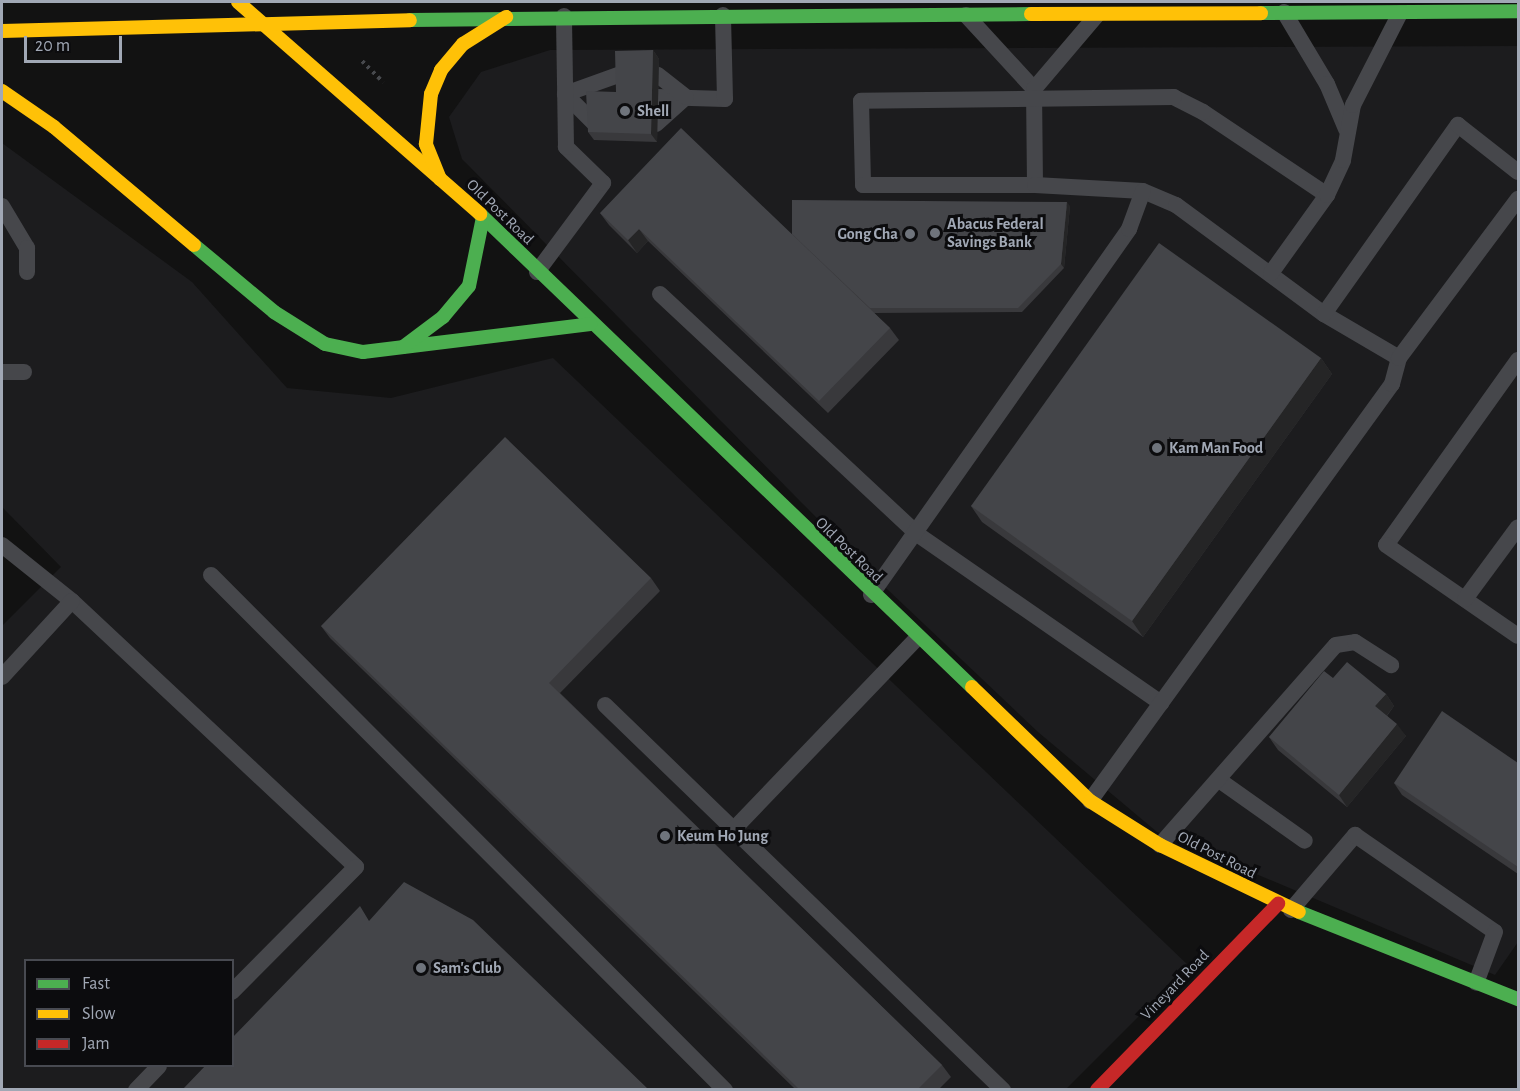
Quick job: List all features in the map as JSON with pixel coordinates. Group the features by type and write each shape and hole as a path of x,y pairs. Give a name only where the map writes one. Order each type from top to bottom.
{"main road":[{"name":"Old Post Road","path":"238,2 264,22 483,218 871,595 1090,801 1160,845 1285,907 1518,999"},
{"path":"2,31 264,22 564,16 963,12 1400,13 1518,10"},
{"path":"440,179 426,144 426,120 434,86 441,70 463,44 507,17"},
{"path":"2,91 54,127 274,312 325,344 363,352 399,350 590,324"},
{"path":"399,350 443,317 469,286 483,218"},
{"name":"Vineyard Road","path":"1096,1089 1285,907"}],"lane":[{"path":"963,12 1034,95"},
{"path":"1035,185 1034,95 1100,12"},
{"path":"1284,12 1327,84 1346,129"},
{"path":"1271,273 1327,195 1343,159 1346,129 1353,105 1400,13"},
{"path":"658,97 725,99 723,15"},
{"path":"537,272 603,183 566,147 564,16"},
{"path":"565,94 621,74"},
{"path":"658,75 686,97"},
{"path":"565,94 611,95"},
{"path":"565,94 593,122"},
{"path":"1327,195 1203,112 1174,97 1034,95 861,101 863,185 1035,185 1143,191 1176,206 1271,273 1324,314 1399,358"},
{"path":"657,124 686,97"},
{"path":"1324,314 1458,125 1518,172"},
{"path":"871,595 917,534 1129,229 1143,191"},
{"path":"1090,801 1392,384 1399,358 1518,199"},
{"path":"2,206 27,249 27,272"},
{"path":"660,294 917,534 1161,703"},
{"path":"1518,360 1386,545 1518,636"},
{"path":"2,372 24,372"},
{"path":"1465,599 1518,527"},
{"path":"2,545 72,601 356,867 234,990"},
{"path":"212,575 725,1089"},
{"path":"2,677 72,601"},
{"path":"734,830 918,637"},
{"path":"1160,845 1336,645 1355,642 1391,665"},
{"path":"605,705 1003,1089"},
{"path":"1219,780 1305,841"},
{"path":"1285,907 1355,836 1495,932 1476,983"},
{"path":"136,1089 157,1067"}],"shaded area":[{"path":"1518,46 1518,942 1495,975 1157,832 1038,732 887,589 462,159 449,117 481,72 550,50"},
{"path":"2,143 192,282 287,388 391,398 553,358 1189,966 1066,1089 2,1089 2,626 61,567 2,507"}],"building":[{"name":"Shell","path":"653,50 651,134 588,132 586,91 616,92 615,51"},
{"path":"681,128 890,328 819,401 639,229 628,240 600,213"},
{"path":"792,200 1067,202 1061,264 1018,308 870,308 792,234"},
{"name":"Kam Man Food","path":"1159,243 1321,358 1132,621 971,506"},
{"path":"505,437 651,578 549,683 942,1065 918,1089 799,1089 321,626"},
{"path":"1347,662 1386,694 1375,706 1397,724 1339,795 1269,737 1324,671 1333,678"},
{"path":"1442,711 1518,763 1518,867 1394,783"},
{"name":"Sam's Club","path":"404,882 473,920 648,1089 183,1089 204,1067 234,1067 234,1036 360,906 369,921"}],"traffic: fast":[{"path":"1261,13 1518,11"},
{"path":"410,20 1031,14"},
{"path":"480,214 972,687"},
{"path":"403,347 443,317 469,286 483,217"},
{"path":"194,245 274,312 325,344 363,352 590,324"},
{"path":"1299,912 1518,999"}],"traffic: slow":[{"path":"238,2 480,214"},
{"path":"1031,14 1261,13"},
{"path":"440,179 426,144 431,94 441,70 463,44 506,17"},
{"path":"2,31 410,20"},
{"path":"2,91 54,127 194,245"},
{"path":"972,687 1090,801 1160,845 1299,912"}],"traffic: jam":[{"path":"1097,1090 1278,904"}],"place":[{"name":"Shell","path":"625,111"},
{"name":"Abacus Federal Savings Bank","path":"935,233"},
{"name":"Gong Cha","path":"910,234"},
{"name":"Kam Man Food","path":"1157,448"},
{"name":"Keum Ho Jung","path":"665,836"},
{"name":"Sam's Club","path":"421,968"}]}
